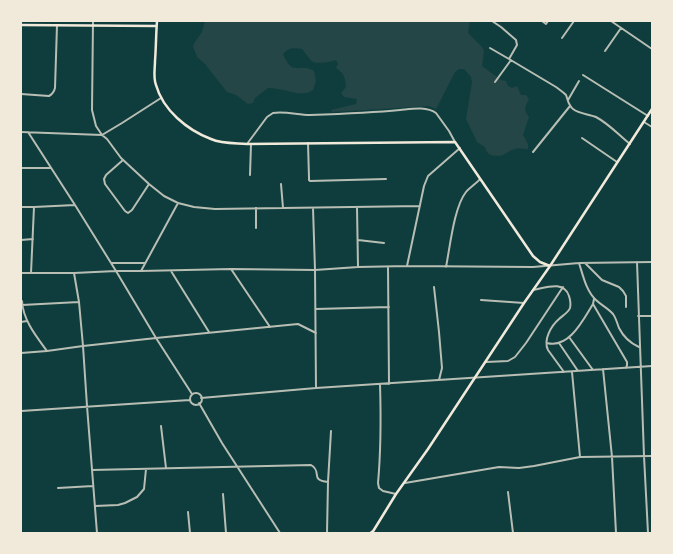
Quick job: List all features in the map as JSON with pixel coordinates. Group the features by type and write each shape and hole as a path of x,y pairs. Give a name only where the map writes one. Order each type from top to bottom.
{"main road":[{"path":"157,21 154,75 155,85 161,98 169,109 189,128 211,140 224,143 308,144 456,142 534,256 540,262 550,266"},
{"path":"21,25 157,26"},
{"path":"372,533 396,494 405,483 550,266 652,109"}],"street":[{"path":"93,21 92,110 96,126 123,160 148,184 164,196 178,203 194,207 215,209 420,206"},
{"path":"492,21 516,40 517,45 495,82"},
{"path":"542,21 546,24 548,21"},
{"path":"562,38 574,21"},
{"path":"611,21 652,49"},
{"path":"21,94 49,96 53,94 56,25"},
{"path":"605,51 621,28"},
{"path":"490,48 556,87 563,92 573,109 605,123 630,144"},
{"path":"584,75 648,116"},
{"path":"567,101 579,81"},
{"path":"21,132 102,135 161,98"},
{"path":"534,152 570,106"},
{"path":"247,144 267,117 273,113 307,115 351,114 410,109 429,109 436,113 456,142"},
{"path":"644,122 652,127"},
{"path":"28,132 192,394"},
{"path":"582,138 618,163"},
{"path":"250,175 252,144"},
{"path":"308,144 310,181 386,179"},
{"path":"407,266 424,186 428,176 460,148"},
{"path":"123,160 106,175 104,181 125,211 128,213 132,210 148,184"},
{"path":"21,168 51,168"},
{"path":"446,267 459,205 466,192 481,179"},
{"path":"281,184 283,208"},
{"path":"141,271 178,203"},
{"path":"21,207 75,205"},
{"path":"31,273 34,207"},
{"path":"357,207 358,267"},
{"path":"256,208 256,228"},
{"path":"313,208 316,309 316,388"},
{"path":"21,240 33,239"},
{"path":"358,240 384,243"},
{"path":"637,262 639,347 648,533"},
{"path":"21,273 230,269 315,270 407,266 534,267 579,263 652,262"},
{"path":"111,263 145,263"},
{"path":"579,263 588,289 594,299 612,312 620,329 627,339 631,344 639,347"},
{"path":"585,263 602,280 619,287 623,291 626,296 626,307"},
{"path":"388,267 389,384"},
{"path":"230,269 270,327"},
{"path":"171,271 210,332"},
{"path":"74,273 79,302 83,346 97,533"},
{"path":"533,290 557,286 563,287 569,294 570,308 552,327 546,346 564,372"},
{"path":"434,287 442,368 439,380"},
{"path":"486,362 508,361 514,357 526,342 563,287"},
{"path":"547,343 559,343 569,337 580,326 594,299"},
{"path":"481,300 524,303"},
{"path":"21,301 27,322 47,351"},
{"path":"22,305 79,302"},
{"path":"592,304 627,362 626,368"},
{"path":"316,309 388,307"},
{"path":"638,316 652,316"},
{"path":"21,322 27,322"},
{"path":"21,353 210,332 298,324 316,333"},
{"path":"569,337 593,370"},
{"path":"559,343 578,371"},
{"path":"202,398 316,388 652,366"},
{"path":"603,369 612,457 616,533"},
{"path":"572,372 580,457"},
{"path":"380,384 381,433 378,482 379,488 383,491 396,494"},
{"path":"192,394 198,393 202,398"},
{"path":"190,400 192,394"},
{"path":"199,403 201,402 202,398"},
{"path":"21,411 190,400 190,402 194,404 199,403"},
{"path":"199,403 222,443 280,533"},
{"path":"161,426 166,468"},
{"path":"326,533 331,431"},
{"path":"405,483 499,467 524,468 580,457 652,456"},
{"path":"92,470 311,465 316,469 318,479 320,481 328,482"},
{"path":"94,506 118,505 137,497 144,490 146,469"},
{"path":"58,488 93,486"},
{"path":"508,492 513,533"},
{"path":"224,494 226,533"},
{"path":"188,512 190,533"}],"shaded area":[{"path":"205,21 470,21 468,33 484,51 482,66 501,80 506,81 508,86 512,88 517,86 521,95 526,95 529,99 525,108 529,117 523,135 528,144 528,149 515,149 503,155 494,156 489,154 485,147 477,142 466,119 472,82 471,77 464,69 459,69 455,72 436,109 429,106 332,112 331,110 356,104 357,99 344,97 341,93 346,87 346,83 344,76 336,68 338,64 336,60 318,63 313,62 302,49 291,48 283,54 290,66 314,71 316,81 313,90 304,93 296,93 268,88 255,98 253,103 248,104 236,95 227,92 205,64 197,57 193,46 202,32"}]}
